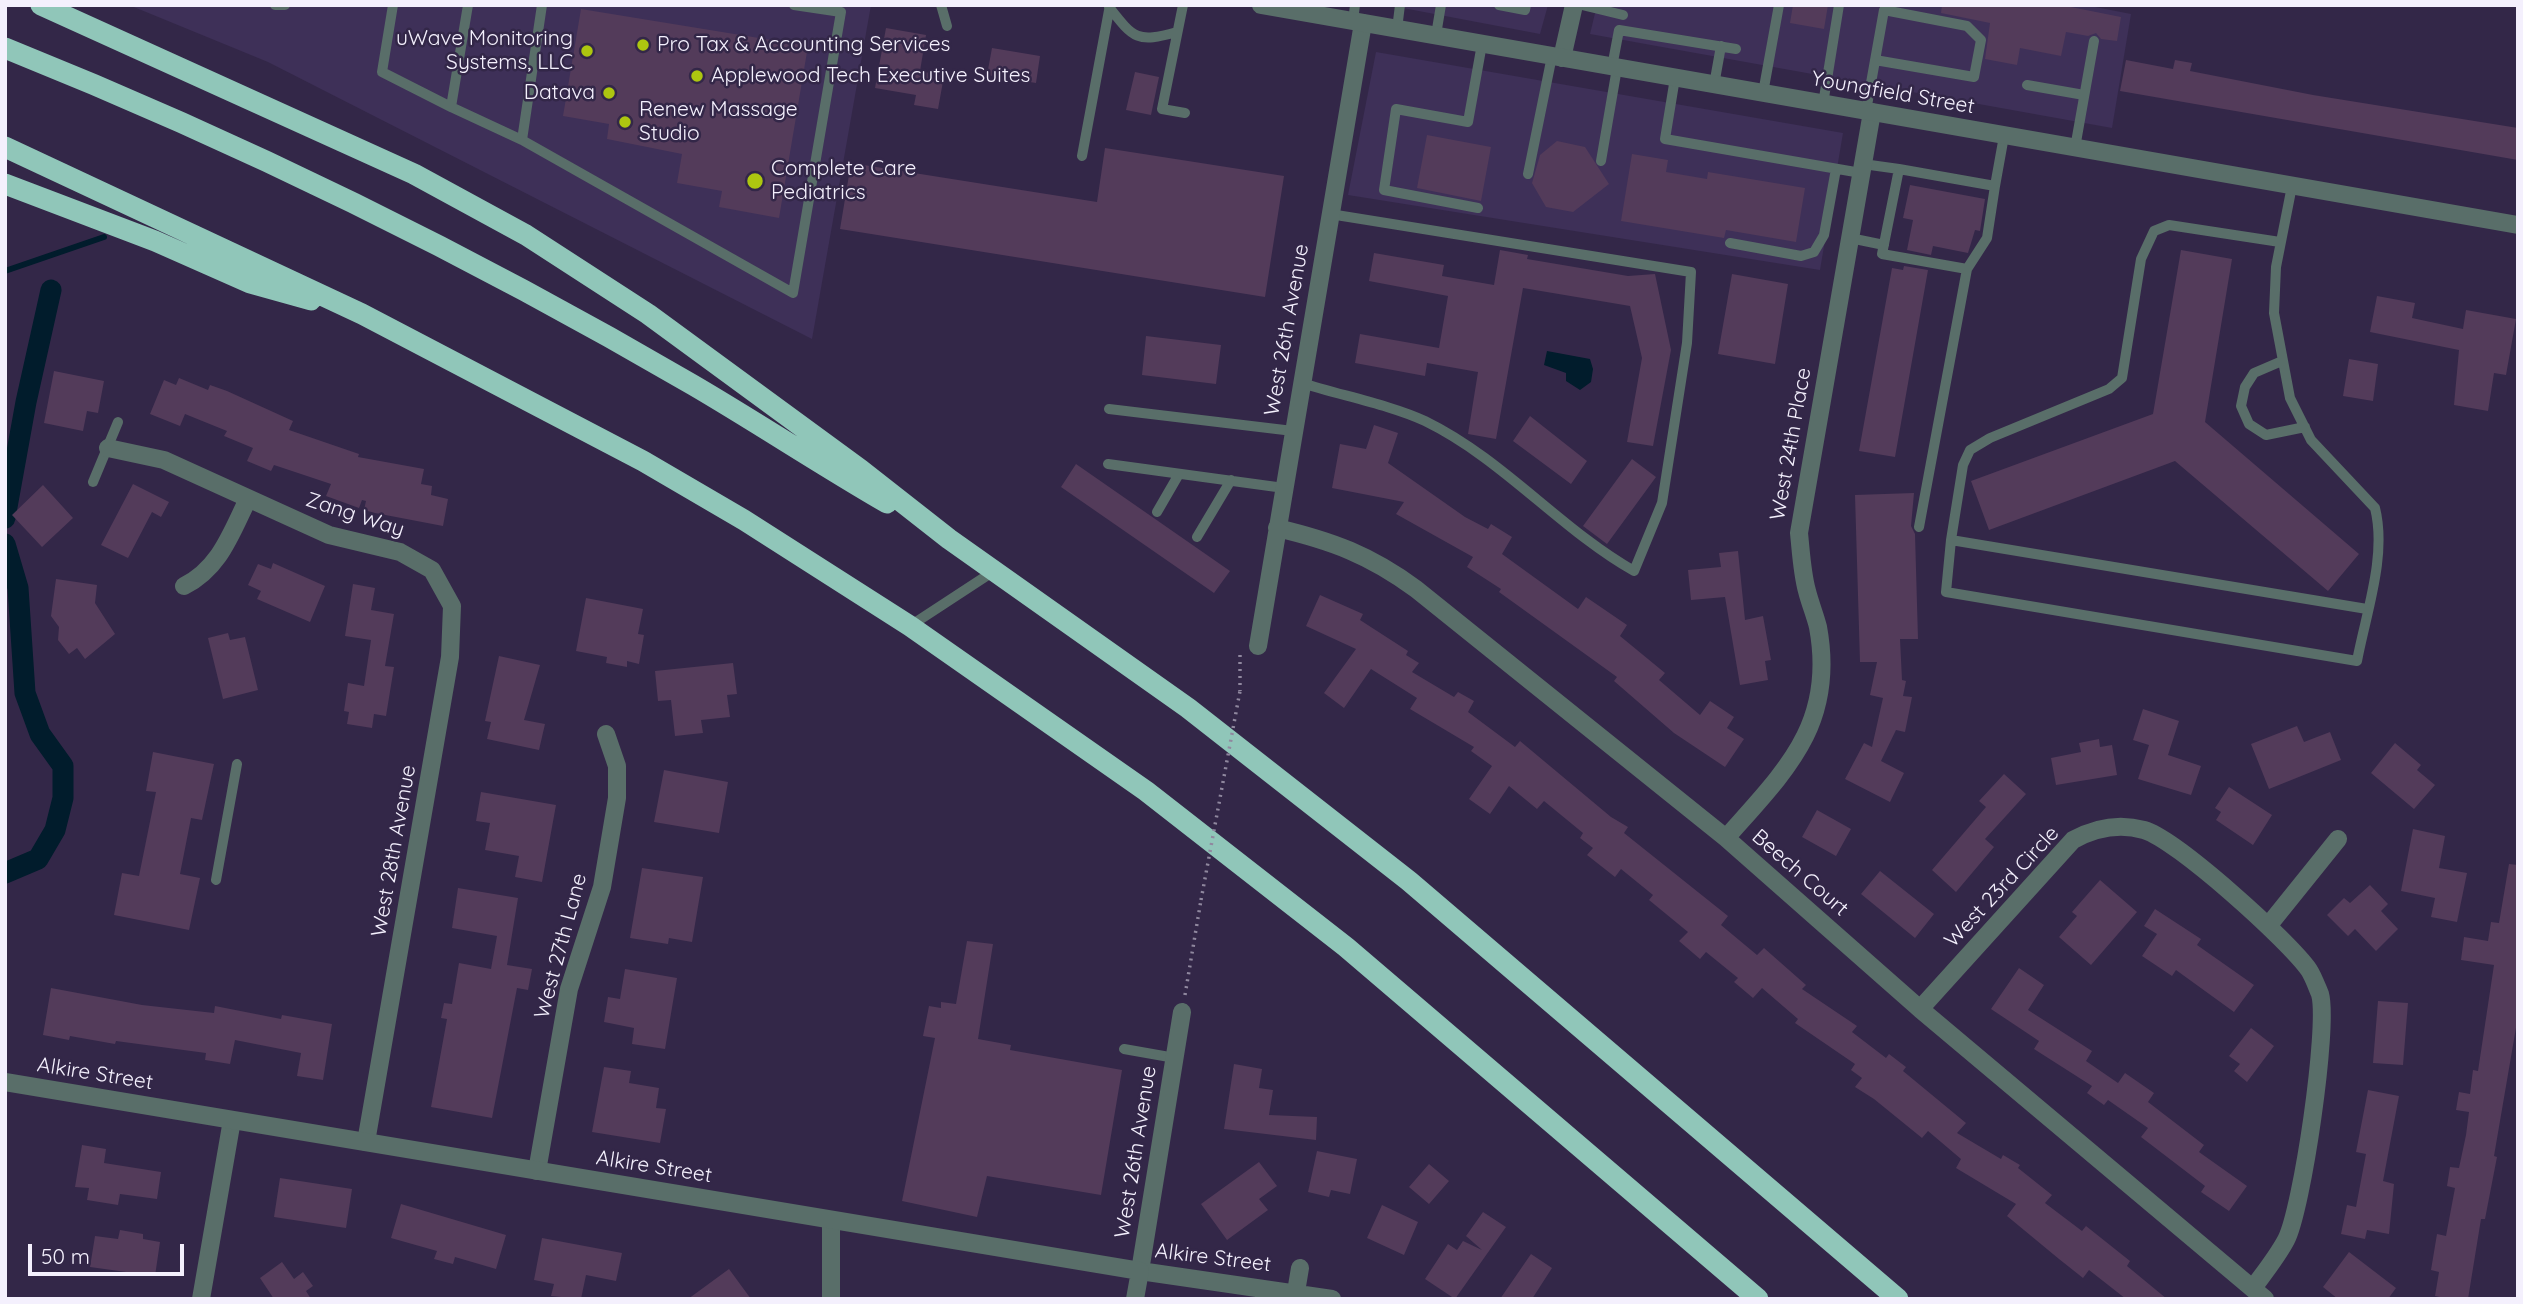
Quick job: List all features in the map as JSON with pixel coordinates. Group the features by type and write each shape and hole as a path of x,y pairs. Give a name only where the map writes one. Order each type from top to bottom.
{"highway":[{"path":"41,5 414,174 526,235 648,314 842,455 949,539 1188,708 1409,881 1898,1299"},
{"path":"5,48 194,129 447,250 693,385 949,539"},
{"path":"5,147 362,314 643,461 744,520 910,626 1146,791 1346,947 1758,1299"},
{"path":"5,184 117,226 250,284 362,314"}],"street":[{"name":"Youngfield Street","path":"1261,5 1357,16 1397,29 2518,225"},
{"path":"1557,57 1574,5"},
{"name":"West 26th Avenue","path":"1258,646 1330,214 1357,16"},
{"name":"West 24th Place","path":"1726,838 1791,761 1815,720 1822,665 1798,533 1862,169 1869,112"},
{"name":"Zang Way","path":"108,448 164,460 329,536 400,552 432,570"},
{"path":"184,586 202,577 218,560 248,499"},
{"name":"Beech Court","path":"1277,528 1345,547 1390,570 1726,838 1920,1009 2259,1293"},
{"name":"West 28th Avenue","path":"366,1142 450,657 452,606 432,570"},
{"name":"West 27th Lane","path":"537,1171 567,1000 602,887 617,798 617,766 606,734"},
{"name":"West 23rd Circle","path":"1920,1009 2073,841 2089,832 2114,826 2145,830 2169,842 2268,926 2310,971 2320,996 2322,1022 2299,1196 2287,1239 2259,1293"},
{"path":"2268,926 2338,839"},
{"name":"West 26th Avenue","path":"1135,1299 1182,1012"},
{"name":"Alkire Street","path":"5,1082 1140,1271 1332,1299"},
{"path":"201,1299 232,1120"},
{"path":"831,1220 831,1299"},
{"name":"Alkire Street","path":"1296,1292 1300,1268"}],"lane":[{"path":"275,5 285,5"},
{"path":"393,5 382,72 522,140 793,293 841,12 794,5"},
{"path":"451,107 468,5"},
{"path":"522,140 542,5"},
{"path":"941,5 947,26"},
{"path":"1183,5 1162,109 1185,113"},
{"path":"1397,29 1400,5"},
{"path":"1436,36 1441,5"},
{"path":"1499,5 1525,10 1526,5"},
{"path":"1582,5 1625,10 1619,30 1601,160"},
{"path":"1763,93 1779,5"},
{"path":"1823,104 1839,5"},
{"path":"1110,6 1138,38 1150,40 1177,32"},
{"path":"1082,156 1110,6"},
{"path":"1869,112 1875,60 1884,10 1967,26 1981,40 1974,77 1875,60"},
{"path":"1619,30 1736,49"},
{"path":"2075,148 2094,41"},
{"path":"1478,208 1384,191 1396,109 1468,122 1482,44"},
{"path":"1714,85 1721,46"},
{"path":"1528,174 1557,57"},
{"path":"1675,78 1665,139 1836,169 1899,169 1995,186"},
{"path":"2027,85 2084,95"},
{"path":"1919,527 1967,269 1987,237 2004,136"},
{"path":"1730,243 1801,256 1814,252 1824,235 1836,169"},
{"path":"1899,169 1882,254 1967,269"},
{"path":"2280,242 2169,225 2154,231 2141,259 2122,378 2109,389 1990,438 1970,450 1963,465 1946,592 2357,661 2380,543 2375,508 2311,440 2290,398 2274,313 2280,242 2292,186"},
{"path":"1302,383 1424,421 1544,503 1599,552 1634,571 1662,503 1687,343 1691,272 1330,214"},
{"path":"1850,238 1884,245"},
{"path":"2282,361 2254,373 2245,387 2241,406 2249,424 2266,436 2305,427"},
{"path":"1109,409 1293,431"},
{"path":"93,482 118,422"},
{"path":"1108,464 1284,488"},
{"path":"1157,512 1179,474"},
{"path":"1197,537 1231,480"},
{"path":"1951,540 2367,609"},
{"path":"910,626 994,571"},
{"path":"216,880 237,764"},
{"path":"1124,1049 1175,1058"}],"path":[{"path":"1182,1012 1240,691 1240,654"}],"shaded area":[{"path":"129,5 871,5 812,339 268,62"},
{"path":"1387,5 1548,5 1540,34"},
{"path":"1597,5 2085,5 2131,14 2112,128 1590,34"},
{"path":"1376,52 1843,133 1820,270 1348,195"}],"water":[{"path":"1547,351 1590,359 1593,369 1591,382 1580,390 1566,381 1566,373 1544,365"}],"building":[{"path":"1793,5 1828,5 1824,29 1790,23"},
{"path":"1942,5 2061,5 2121,17 2117,41 2101,39 2096,33 2088,36 2066,32 2061,56 2020,48 2017,65 1985,59 1990,23 1941,13"},
{"path":"581,9 808,46 779,218 719,207 722,191 677,183 682,154 607,139 609,124 563,116"},
{"path":"886,28 926,35 920,71 944,76 938,109 914,105 916,95 875,88"},
{"path":"992,48 1040,56 1036,83 987,75"},
{"path":"2126,60 2173,69 2175,60 2192,63 2190,71 2313,95 2518,128 2518,160 2120,91"},
{"path":"1135,72 1159,77 1151,115 1126,110"},
{"path":"1427,135 1491,147 1481,201 1417,188"},
{"path":"1557,141 1585,147 1609,184 1573,212 1546,207 1532,183 1540,155"},
{"path":"1105,148 1284,176 1265,297 840,229 851,163 1097,202"},
{"path":"1632,154 1668,160 1666,172 1707,179 1708,172 1805,188 1796,242 1726,230 1724,238 1621,221"},
{"path":"1910,185 1985,199 1980,231 1975,230 1968,253 1933,246 1931,255 1907,250 1913,220 1903,218"},
{"path":"1500,250 1528,255 1527,259 1628,276 1655,274 1671,350 1653,446 1627,442 1642,358 1630,306 1523,288 1496,439 1468,434 1478,372 1427,363 1425,376 1355,363 1360,334 1439,348 1448,296 1369,281 1374,253 1444,265 1442,276 1494,285"},
{"path":"2181,250 2232,259 2205,422 2359,554 2328,591 2175,461 1989,530 1971,481 2153,414"},
{"path":"1904,266 1928,270 1895,457 1859,451 1892,268 1903,270"},
{"path":"1732,274 1788,284 1775,364 1718,354"},
{"path":"2377,296 2415,303 2412,318 2463,329 2466,310 2516,319 2506,375 2494,373 2488,411 2454,405 2459,350 2370,332"},
{"path":"1146,336 1221,345 1216,384 1142,375"},
{"path":"2349,359 2378,364 2373,401 2343,396"},
{"path":"54,371 104,381 98,413 87,411 83,431 44,423"},
{"path":"179,378 208,390 210,385 227,391 293,421 289,430 359,454 358,457 424,469 421,484 432,486 431,495 448,499 443,526 364,510 366,501 362,500 359,508 326,496 331,484 274,465 271,471 247,461 253,448 224,436 227,431 185,414 180,426 150,414 164,380 176,385"},
{"path":"1530,416 1587,461 1571,484 1513,441"},
{"path":"1374,425 1398,433 1388,463 1465,517 1488,529 1491,524 1512,537 1502,554 1578,609 1586,597 1627,625 1620,636 1665,673 1659,680 1700,715 1710,701 1734,717 1727,728 1744,739 1725,767 1674,733 1614,681 1617,677 1499,592 1501,589 1467,567 1473,557 1396,514 1404,502 1332,488 1340,444 1366,449"},
{"path":"1632,459 1656,477 1607,544 1583,526"},
{"path":"1076,464 1230,571 1214,593 1061,487"},
{"path":"133,484 169,502 161,517 152,512 128,558 101,545"},
{"path":"43,485 73,518 42,547 12,515"},
{"path":"1914,493 1911,526 1915,534 1918,639 1900,639 1902,680 1906,681 1903,696 1912,697 1905,732 1896,730 1881,761 1904,773 1890,802 1845,779 1864,743 1872,747 1883,698 1870,695 1877,662 1860,662 1855,495"},
{"path":"1738,551 1745,620 1763,616 1771,660 1765,661 1768,680 1740,685 1725,597 1691,600 1688,570 1721,567 1719,553"},
{"path":"273,563 325,586 310,622 257,599 261,591 248,585 258,564 271,569"},
{"path":"56,579 97,585 95,603 115,634 85,659 77,648 69,654 58,640 59,627 51,616"},
{"path":"353,584 375,588 371,610 394,614 385,666 394,667 386,716 374,714 372,728 347,724 349,712 344,711 348,683 364,686 371,640 345,636"},
{"path":"1320,595 1363,614 1360,620 1408,651 1406,655 1419,663 1412,672 1454,697 1458,692 1474,701 1468,712 1515,747 1520,741 1611,817 1628,827 1624,833 1728,916 1721,925 1757,955 1764,948 1806,985 1802,989 1857,1026 1852,1032 1886,1058 1889,1054 1906,1067 1903,1071 1966,1123 1957,1133 2001,1159 2003,1155 2020,1165 2018,1168 2052,1195 2045,1203 2082,1231 2086,1226 2130,1261 2127,1266 2167,1299 2126,1299 2089,1270 2083,1278 2059,1259 2007,1216 2016,1204 1956,1168 1961,1159 1928,1131 1922,1138 1855,1087 1862,1078 1851,1070 1855,1064 1795,1023 1798,1019 1762,988 1753,998 1734,982 1738,978 1706,952 1700,959 1679,941 1688,932 1649,900 1653,895 1621,869 1615,877 1587,855 1593,848 1580,838 1583,833 1544,801 1537,809 1509,786 1490,814 1469,799 1492,766 1471,751 1474,747 1410,709 1417,698 1371,669 1344,708 1324,693 1356,649 1306,626"},
{"path":"586,598 643,609 638,634 644,635 639,664 627,661 627,667 606,663 607,657 576,651"},
{"path":"228,633 230,640 245,637 258,690 223,699 208,638"},
{"path":"499,656 540,665 524,720 545,724 539,750 487,739 491,722 485,721"},
{"path":"733,663 737,694 727,695 730,717 701,720 703,733 675,736 671,700 658,701 655,671"},
{"path":"2143,709 2179,721 2168,755 2201,766 2191,795 2138,779 2149,745 2133,740"},
{"path":"2297,726 2304,742 2330,732 2341,760 2269,789 2251,744"},
{"path":"2099,739 2100,747 2112,745 2117,775 2056,785 2051,758 2081,752 2079,743"},
{"path":"2395,743 2421,765 2417,770 2435,785 2414,809 2371,773"},
{"path":"153,752 214,764 202,820 191,818 180,874 200,878 189,930 114,915 122,873 139,876 156,792 146,791"},
{"path":"664,770 728,782 719,833 654,822"},
{"path":"2004,774 2026,794 1985,839 1994,847 1956,892 1932,870 1986,807 1979,801"},
{"path":"2229,787 2272,815 2253,845 2216,820 2221,812 2215,808"},
{"path":"481,792 556,805 542,882 515,877 519,856 485,850 490,823 476,821"},
{"path":"1817,810 1851,829 1836,856 1802,837"},
{"path":"2413,829 2445,836 2439,868 2467,873 2457,922 2431,917 2435,898 2401,891"},
{"path":"2509,864 2518,865 2518,1016 2494,1156 2497,1157 2485,1219 2481,1219 2468,1299 2449,1299 2435,1296 2439,1272 2431,1270 2437,1234 2446,1236 2455,1188 2447,1186 2450,1167 2459,1168 2466,1135 2469,1112 2456,1110 2459,1092 2470,1094 2473,1070 2478,1071 2494,965 2461,960 2464,937 2488,941 2491,922 2499,923"},
{"path":"642,868 703,877 692,942 669,938 668,944 630,938"},
{"path":"1880,871 1934,914 1915,938 1861,894"},
{"path":"2100,880 2137,912 2091,965 2059,937 2077,916 2072,912"},
{"path":"2370,885 2388,904 2381,911 2398,929 2376,951 2355,929 2348,936 2327,915 2344,898 2350,903"},
{"path":"458,888 518,898 507,965 532,969 528,990 517,988 492,1118 431,1107 447,1019 441,1018 444,1003 452,1004 459,963 491,969 497,936 452,928"},
{"path":"2155,909 2201,939 2197,945 2254,985 2234,1012 2176,970 2172,976 2142,956 2157,934 2144,926"},
{"path":"967,941 993,944 978,1039 1011,1045 1010,1050 1122,1070 1101,1195 987,1176 977,1217 902,1201 935,1038 923,1036 929,1006 941,1008 941,1002 956,1004"},
{"path":"2019,968 2044,985 2028,1010 2092,1051 2086,1061 2118,1083 2125,1073 2154,1093 2148,1102 2204,1145 2199,1152 2247,1186 2229,1211 2201,1192 2205,1186 2141,1137 2148,1128 2108,1100 2104,1105 2087,1093 2092,1086 2034,1049 2039,1041 1991,1009"},
{"path":"625,969 677,978 665,1049 632,1044 634,1028 604,1022 608,997 620,999"},
{"path":"51,988 142,1005 214,1013 215,1006 281,1019 282,1015 332,1024 323,1080 297,1076 301,1053 235,1040 230,1064 205,1060 206,1053 116,1041 115,1044 70,1036 69,1040 43,1035"},
{"path":"2378,1001 2408,1003 2403,1065 2373,1063"},
{"path":"2251,1028 2274,1046 2247,1082 2234,1071 2240,1064 2229,1056"},
{"path":"1234,1064 1262,1069 1259,1088 1273,1090 1269,1115 1317,1117 1316,1140 1224,1129"},
{"path":"604,1067 631,1071 629,1083 659,1088 656,1108 666,1109 660,1143 592,1132"},
{"path":"2368,1090 2399,1096 2383,1181 2394,1184 2389,1234 2367,1230 2365,1239 2341,1234 2347,1205 2356,1207 2366,1154 2356,1152"},
{"path":"82,1145 106,1149 104,1163 161,1172 157,1199 120,1194 118,1205 87,1200 89,1188 75,1187"},
{"path":"1317,1151 1357,1159 1350,1194 1331,1190 1329,1197 1308,1192"},
{"path":"1259,1162 1277,1186 1259,1199 1268,1210 1227,1240 1201,1204"},
{"path":"1429,1164 1449,1181 1429,1204 1409,1187"},
{"path":"280,1178 352,1189 346,1228 274,1217"},
{"path":"401,1204 506,1235 496,1269 455,1257 453,1264 434,1259 437,1251 391,1238"},
{"path":"1382,1205 1418,1222 1404,1255 1367,1238"},
{"path":"1483,1212 1506,1227 1455,1299 1425,1279 1448,1244 1457,1250 1463,1241 1482,1250 1466,1236"},
{"path":"120,1230 143,1234 143,1239 160,1242 155,1276 90,1267 95,1236 118,1239"},
{"path":"542,1238 622,1253 616,1281 586,1275 581,1299 551,1296 554,1284 534,1280"},
{"path":"2349,1252 2396,1288 2388,1299 2338,1299 2323,1287"},
{"path":"1531,1254 1552,1268 1532,1299 1500,1299"},
{"path":"282,1262 294,1279 303,1272 313,1286 306,1291 311,1299 274,1299 260,1278"},
{"path":"729,1269 751,1299 688,1299"}],"waterway":[{"path":"5,271 104,237"},
{"path":"5,518 26,402 51,290"},
{"path":"5,544 18,588 25,693 40,734 63,766 63,798 55,830 38,859 5,873"}],"place":[{"name":"Pro Tax & Accounting Services","path":"643,45"},
{"name":"uWave Monitoring Systems, LLC","path":"587,51"},
{"name":"Applewood Tech Executive Suites","path":"697,76"},
{"name":"Datava","path":"609,93"},
{"name":"Renew Massage Studio","path":"625,122"},
{"name":"Complete Care Pediatrics","path":"755,181"}]}
